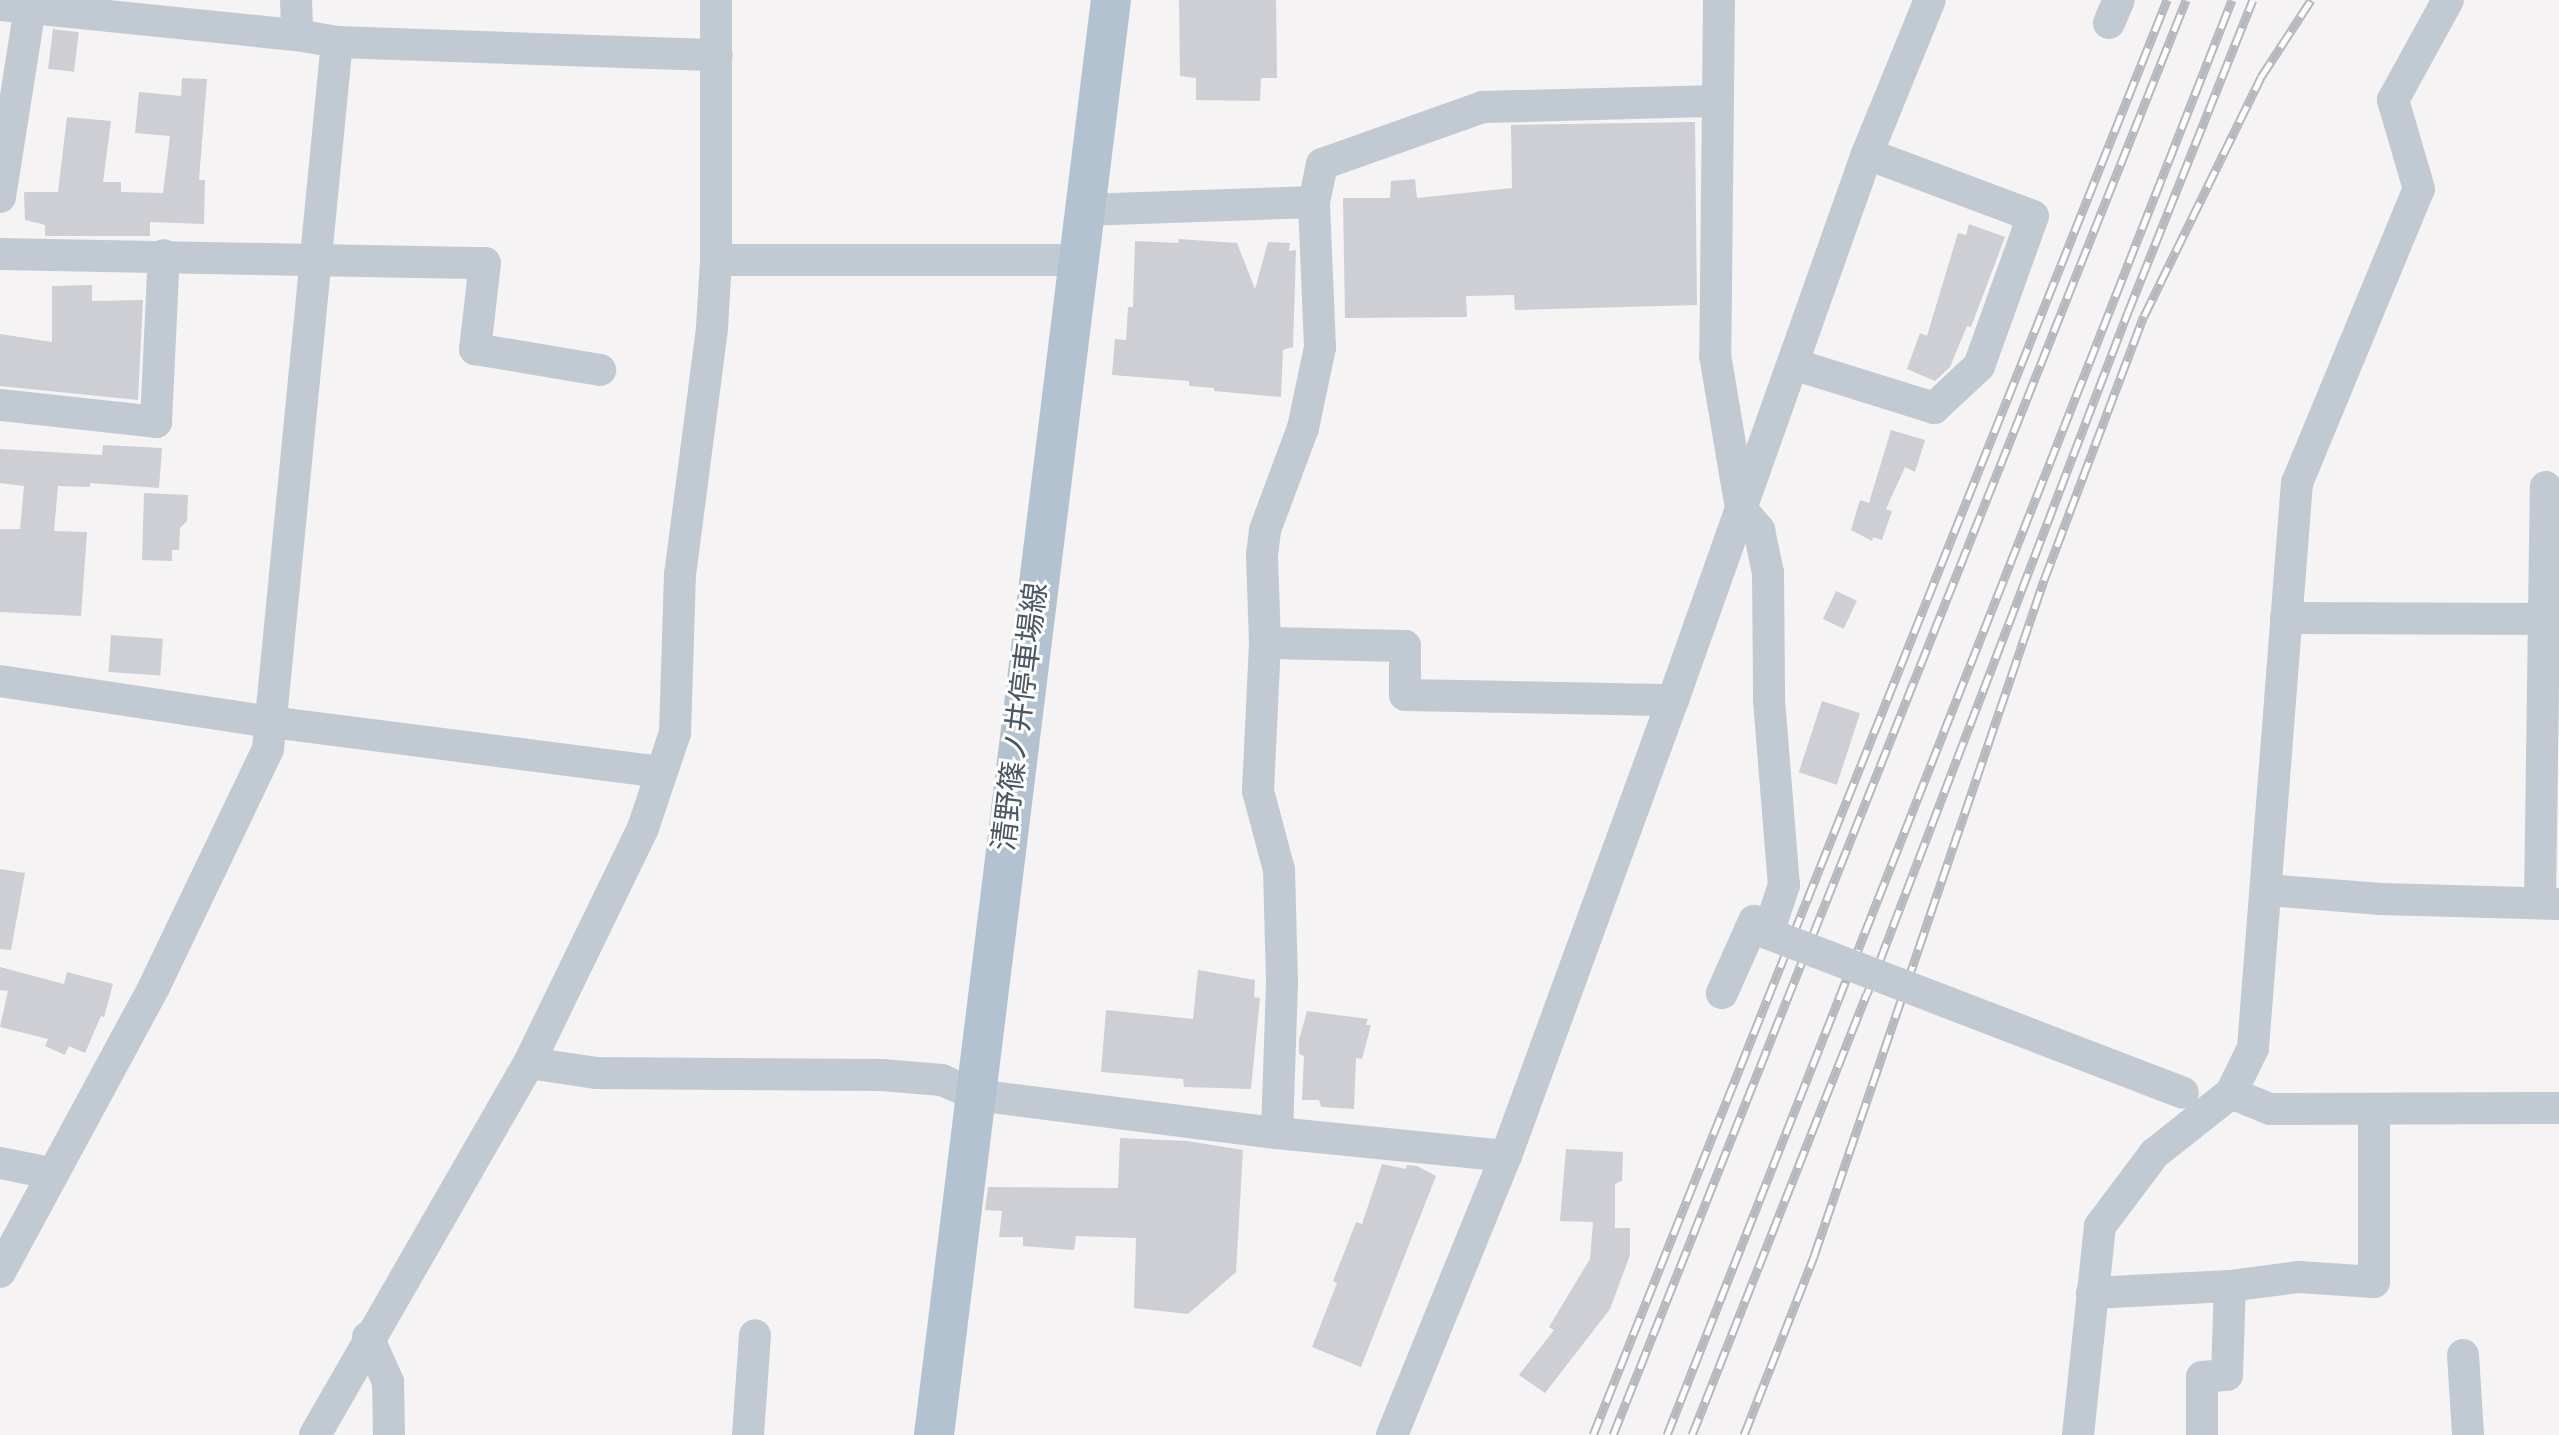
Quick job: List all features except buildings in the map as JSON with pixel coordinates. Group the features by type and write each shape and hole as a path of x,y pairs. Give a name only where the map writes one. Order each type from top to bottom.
{"main road":[{"name":"清野篠ノ井停車場線","path":"934,1435 1111,0"}],"street":[{"path":"296,0 297,35"},
{"path":"315,1435 368,1337 529,1063 643,828 675,733 680,575 712,328 716,260 716,0"},
{"path":"1719,0 1715,355 1741,509 1759,530 1768,573 1769,700 1784,885 1770,927 1754,921 1722,993"},
{"path":"1392,1435 1506,1156 1673,700 1867,154 1930,0"},
{"path":"2078,1435 2100,1226 2154,1154 2231,1093 2253,1048 2297,483 2419,189 2393,100 2449,0"},
{"path":"0,197 15,7 297,35 337,42 717,55"},
{"path":"0,1272 50,1173 154,987 268,749 337,42"},
{"path":"1277,1133 1282,983 1279,870 1258,791 1265,643 1262,555 1265,530 1303,428 1320,347 1314,202 1322,164 1483,107 1717,101"},
{"path":"1793,364 1934,408 1979,366 2028,231 2033,216 1867,154"},
{"path":"1083,210 1314,202"},
{"path":"0,254 485,263 475,349 600,370"},
{"path":"0,405 156,422 164,255"},
{"path":"716,260 1078,260"},
{"path":"2267,890 2381,899 2550,903 2551,619 2546,487"},
{"path":"2286,618 2551,619"},
{"path":"1265,643 1405,646 1405,695 1673,700"},
{"path":"0,681 271,722 662,772"},
{"path":"1759,930 2183,1093"},
{"path":"1885,994 2051,1060"},
{"path":"529,1063 597,1073 882,1075 942,1080 975,1095 1277,1133 1506,1156"},
{"path":"2231,1093 2270,1109 2559,1108"},
{"path":"2092,1293 2230,1286 2299,1277 2374,1282 2374,1111"},
{"path":"0,1163 50,1173"},
{"path":"2202,1435 2202,1377 2227,1375 2230,1286"},
{"path":"748,1435 755,1335"},
{"path":"368,1337 388,1382 389,1435"},
{"path":"2463,1355 2468,1435"},
{"path":"2083,1398 2097,1435"}],"railway":[{"path":"1593,1435 2167,0"},
{"path":"1613,1435 2186,0"},
{"path":"1667,1435 2232,0"},
{"path":"1692,1435 1867,994 2128,312 2253,0"},
{"path":"1744,1435 1814,1256 2044,580 2144,316 2261,77 2311,0"}]}
